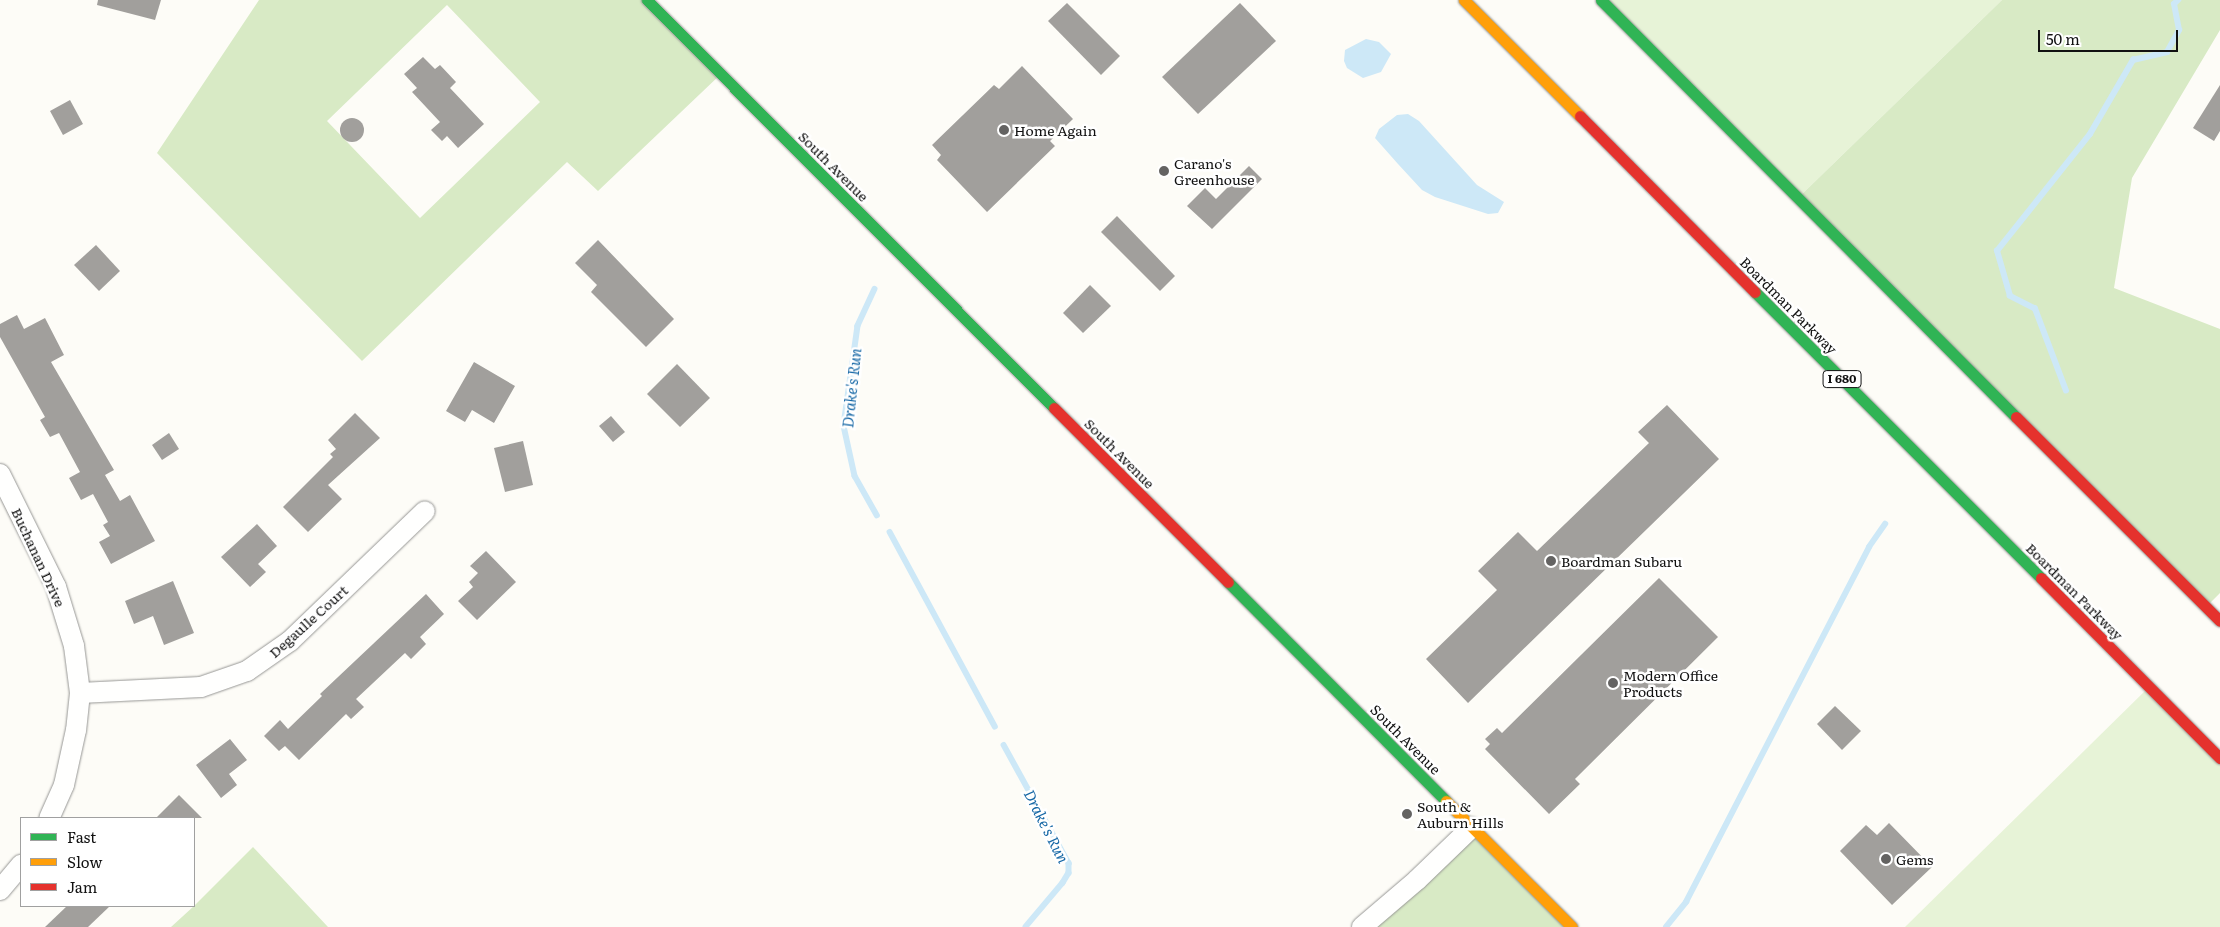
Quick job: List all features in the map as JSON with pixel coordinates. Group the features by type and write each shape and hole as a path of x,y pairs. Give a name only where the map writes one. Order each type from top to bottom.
{"main road":[{"name":"South Avenue","path":"647,0 1572,927"},
{"name":"Boardman Parkway","path":"1464,0 2220,758"},
{"path":"1601,0 2220,621"}],"street":[{"name":"Buchanan Drive","path":"0,474 56,587 74,646 80,693 70,763 50,817"},
{"name":"Degaulle Court","path":"80,693 201,686 247,670 290,641 425,511"},
{"path":"1362,927 1417,880 1472,827"},
{"path":"0,890 20,866"}],"green space":[{"path":"259,0 647,0 721,74 598,191 567,162 362,361 157,153","holes":["447,5 540,102 420,218 327,121"]},
{"path":"1601,0 2002,0 1798,198"},
{"path":"2002,0 2220,0 2220,30 2132,178 2114,288 2220,329 2220,593 2206,607 1798,198"},
{"path":"2149,687 2220,758 2220,927 1905,927"},
{"path":"1472,827 1572,927 1362,927"},
{"path":"253,847 328,927 171,927"}],"water":[{"path":"1366,39 1379,42 1391,54 1381,72 1363,78 1347,68 1344,61 1345,50"},
{"path":"1408,114 1419,121 1477,185 1504,202 1498,213 1488,214 1435,197 1422,190 1398,164 1375,138 1379,129 1397,115"}],"building":[{"path":"98,0 161,0 155,20 97,5"},
{"path":"1067,3 1120,56 1101,75 1048,21"},
{"path":"1240,3 1276,41 1198,114 1162,77"},
{"path":"423,57 435,69 440,65 456,82 450,88 484,124 458,148 447,136 442,141 431,130 440,122 412,92 417,88 404,74"},
{"name":"Home Again","path":"1022,66 1073,119 1050,141 1055,146 987,212 937,160 941,155 932,145 994,85 999,89"},
{"path":"2220,85 2220,131 2214,141 2193,128"},
{"path":"70,100 83,124 63,135 50,111"},
{"path":"352,118 357,119 363,125 363,135 357,141 352,142 347,141 341,135 340,130 341,125 347,119"},
{"path":"1249,166 1262,179 1212,229 1187,206 1205,188 1216,199"},
{"path":"1117,216 1175,276 1160,291 1101,232"},
{"path":"598,240 674,319 646,347 591,292 597,285 575,263"},
{"path":"96,245 120,271 99,291 74,265"},
{"path":"1090,285 1111,306 1083,333 1063,313"},
{"path":"17,315 24,329 45,318 64,355 51,362 114,470 105,475 120,501 130,495 155,541 111,564 99,542 110,536 103,525 108,522 93,494 81,500 69,478 80,472 59,433 50,437 40,420 45,417 0,337 0,324"},
{"path":"474,362 515,386 494,423 472,410 465,422 446,411"},
{"path":"677,364 710,398 680,427 647,394"},
{"name":"Boardman Subaru","path":"1667,405 1719,459 1468,703 1426,659 1497,590 1478,571 1518,532 1537,551 1649,443 1638,432"},
{"path":"355,413 380,438 328,485 342,499 308,532 283,507 333,457 330,454 336,449 328,440"},
{"path":"611,416 625,432 613,442 599,426"},
{"path":"169,433 179,449 162,460 152,445"},
{"path":"523,441 533,485 505,492 494,448"},
{"path":"257,524 277,546 258,564 266,572 250,587 221,557"},
{"path":"486,551 516,582 477,620 458,601 473,587 469,582 478,573 470,566"},
{"name":"Modern Office Products","path":"1659,578 1718,637 1575,779 1580,784 1549,814 1485,749 1490,744 1485,739 1497,728 1502,733"},
{"path":"173,581 194,633 164,645 153,616 134,624 125,601"},
{"path":"426,594 444,614 420,637 426,644 411,659 405,653 356,699 364,707 351,719 346,714 299,760 285,746 279,751 264,736 280,720 288,729 322,696 320,694"},
{"path":"1835,706 1861,731 1842,750 1817,724"},
{"path":"230,739 247,760 229,774 237,785 221,798 196,765"},
{"path":"179,795 202,818 195,817 157,817"},
{"name":"Gems","path":"1889,823 1932,867 1892,905 1840,851 1866,825 1877,835"},
{"path":"66,907 109,907 88,927 45,927"}],"waterway":[{"path":"2066,391 2035,309 2010,296 1997,251 2090,134 2133,60 2167,52 2179,30 2174,4 2178,0"},
{"name":"Drake's Run","path":"875,289 858,326 844,426 855,476 877,515"},
{"path":"1666,927 1686,902 1869,547 1885,524"},
{"name":"Drake's Run","path":"890,532 995,726"},
{"name":"Drake's Run","path":"1004,745 1069,863 1069,873 1063,883 1026,927"}],"traffic: fast":[{"path":"647,0 1054,408"},
{"path":"1601,0 2016,417"},
{"path":"1755,292 2041,578"},
{"path":"1228,582 1446,801"}],"traffic: slow":[{"path":"1464,0 1580,116"},
{"path":"1446,801 1572,927"}],"traffic: jam":[{"path":"1580,116 1755,292"},
{"path":"1054,408 1228,582"},
{"path":"2016,417 2220,621"},
{"path":"2041,578 2220,758"}],"place":[{"name":"Home Again","path":"1004,130"},
{"name":"Carano's Greenhouse","path":"1164,171"},
{"name":"Boardman Subaru","path":"1551,561"},
{"name":"Modern Office Products","path":"1613,683"},
{"name":"South & Auburn Hills","path":"1407,814"},
{"name":"Gems","path":"1886,859"}]}
